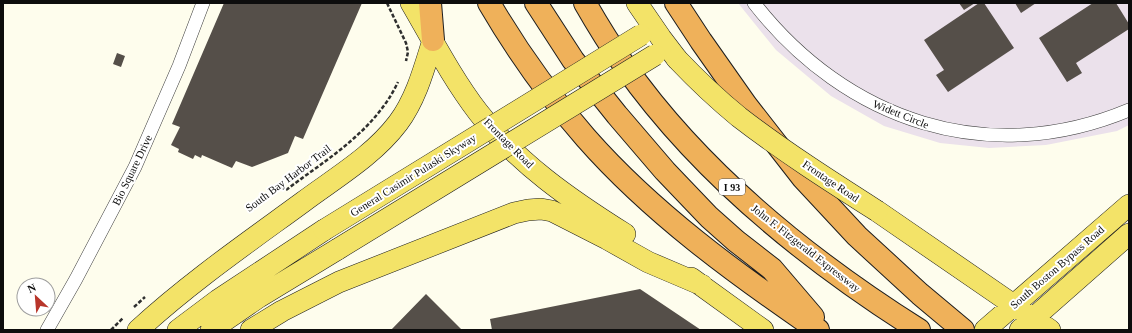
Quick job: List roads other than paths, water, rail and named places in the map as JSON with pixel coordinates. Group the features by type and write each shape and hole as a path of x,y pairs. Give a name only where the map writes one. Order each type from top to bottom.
{"highway":[{"path":"430,3 433,40"},
{"path":"489,3 514,44 556,102 586,138 648,200 715,255 818,330"},
{"path":"536,3 573,60 617,115 661,166 709,217 772,270 825,330"},
{"name":"John F. Fitzgerald Expressway","path":"585,3 620,60 647,94 684,139 747,202 815,257 862,292 919,330"},
{"path":"676,3 746,105 803,178 857,236 920,294 963,330"}],"main road":[{"name":"Frontage Road","path":"411,3 463,90 478,112 525,162 580,205 702,285 763,330"},
{"name":"Frontage Road","path":"637,3 647,32 666,53 743,120 769,140 877,211 1000,317 1050,330"},
{"name":"General Casimir Pulaski Skyway","path":"178,330 218,300 324,230 647,32"},
{"path":"131,323 167,304 282,217 356,164 379,144 398,123 413,98 424,70 433,40"},
{"path":"211,330 259,297 666,53"},
{"name":"South Boston Bypass Road","path":"1000,317 1129,205"},
{"path":"251,330 282,311 339,282 514,213 528,210 541,209 552,212 607,239 648,262 702,285"},
{"name":"South Boston Bypass Road","path":"1026,324 1129,234"}],"street":[{"name":"Bio Square Drive","path":"47,330 76,279 135,167 179,66 203,3"},
{"name":"Widett Circle","path":"754,3 777,31 820,70 887,110 926,125 954,131 991,135 1033,134 1078,127 1129,110"}]}
